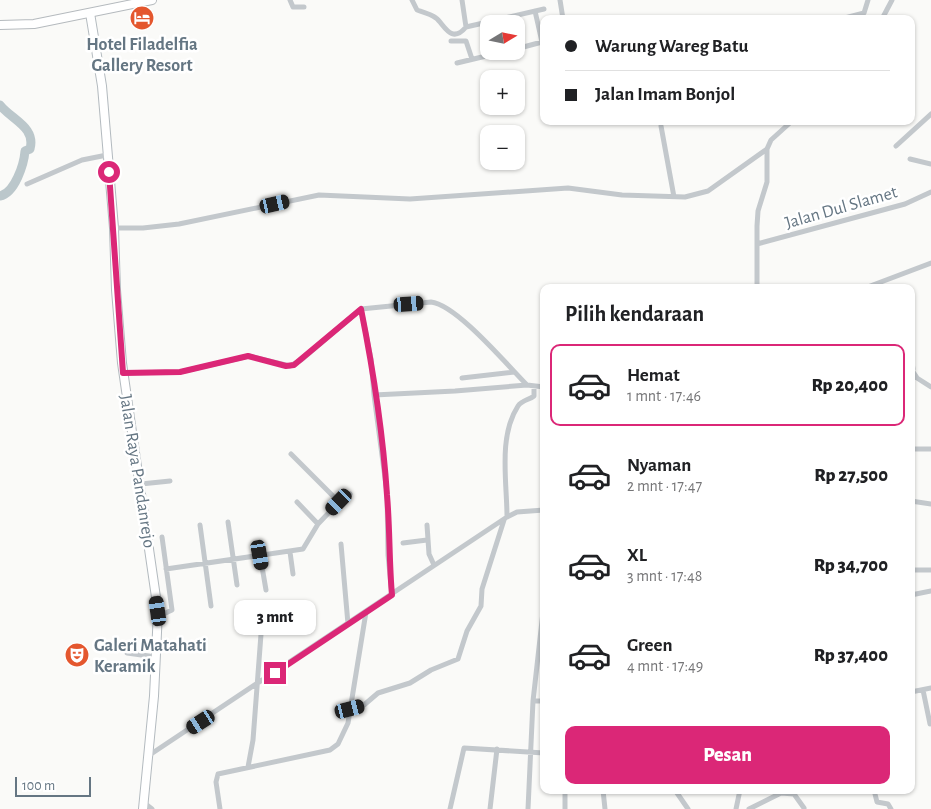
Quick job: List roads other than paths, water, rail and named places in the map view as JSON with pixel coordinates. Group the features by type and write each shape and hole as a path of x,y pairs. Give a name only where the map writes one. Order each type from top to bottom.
{"main road":[{"path":"3,26 34,24 152,0"},
{"name":"Jalan Raya Pandanrejo","path":"90,13 102,86 114,228 121,360 141,484 159,616 143,805"}],"street":[{"path":"290,0 293,7 304,7"},
{"path":"412,0 417,10 434,16 447,32 458,32 466,27 480,25"},
{"path":"462,0 466,27"},
{"path":"560,0 562,15"},
{"path":"856,15 864,13 868,0"},
{"path":"884,15 892,0"},
{"path":"522,15 544,9"},
{"path":"535,11 540,33"},
{"path":"451,41 466,41 472,60"},
{"path":"525,47 540,43"},
{"path":"456,62 480,58"},
{"path":"896,146 931,114"},
{"path":"757,284 758,211 767,182 767,149 771,140 788,125"},
{"path":"661,126 674,197"},
{"path":"114,228 143,228 180,224 326,195 410,199 568,188 674,197 708,192 767,149"},
{"path":"27,184 82,160 107,155"},
{"path":"910,159 931,164"},
{"name":"Jalan Dul Slamet","path":"757,244 905,204 931,192"},
{"path":"876,284 931,263"},
{"path":"123,373 180,372 248,356 286,366 294,365 361,309 427,302 442,305 466,322 527,385"},
{"path":"361,309 371,359 387,493 388,555 392,595"},
{"path":"462,378 514,372"},
{"path":"915,374 917,378 931,387"},
{"path":"374,394 527,385 540,387"},
{"path":"350,709 364,705 378,693 410,683 431,670 458,659 463,650 467,631 480,606 482,589 505,518 505,468 508,434 518,405 532,398 534,387"},
{"path":"915,449 931,449"},
{"path":"291,454 339,502"},
{"path":"141,484 170,481"},
{"path":"166,569 290,552 305,547 318,524 339,502 350,494"},
{"path":"297,502 318,524"},
{"path":"915,502 931,504"},
{"path":"148,756 505,518 518,512 540,510"},
{"path":"228,522 237,585"},
{"path":"200,524 211,606"},
{"path":"427,525 429,554 434,565"},
{"path":"159,616 172,610 162,537"},
{"path":"403,543 427,540"},
{"path":"341,544 348,624"},
{"path":"290,552 293,574"},
{"path":"260,555 266,590"},
{"path":"915,570 931,570"},
{"path":"915,594 931,591"},
{"path":"248,767 253,740 262,620 285,608"},
{"path":"220,809 217,775 333,748 346,728 366,612"},
{"path":"528,809 533,701 540,639"},
{"path":"127,653 156,657"},
{"path":"915,691 931,688"},
{"path":"923,690 930,724"},
{"path":"533,701 540,702"},
{"path":"450,809 462,749 468,747 540,752"},
{"path":"490,809 496,750"},
{"path":"565,809 566,794"},
{"path":"603,794 605,809"},
{"path":"678,794 688,809"},
{"path":"737,809 739,794"},
{"path":"749,809 780,794"},
{"path":"794,794 806,809"},
{"path":"875,794 876,801 888,804 891,809"},
{"path":"143,805 152,809"}],"waterway":[{"path":"0,105 22,124 30,135 31,141 30,149 25,151 18,177 10,190 0,196"}],"place":[{"name":"Hotel Filadelfia Gallery Resort","path":"142,18"},
{"name":"Galeri Matahati Keramik","path":"77,655"}]}
